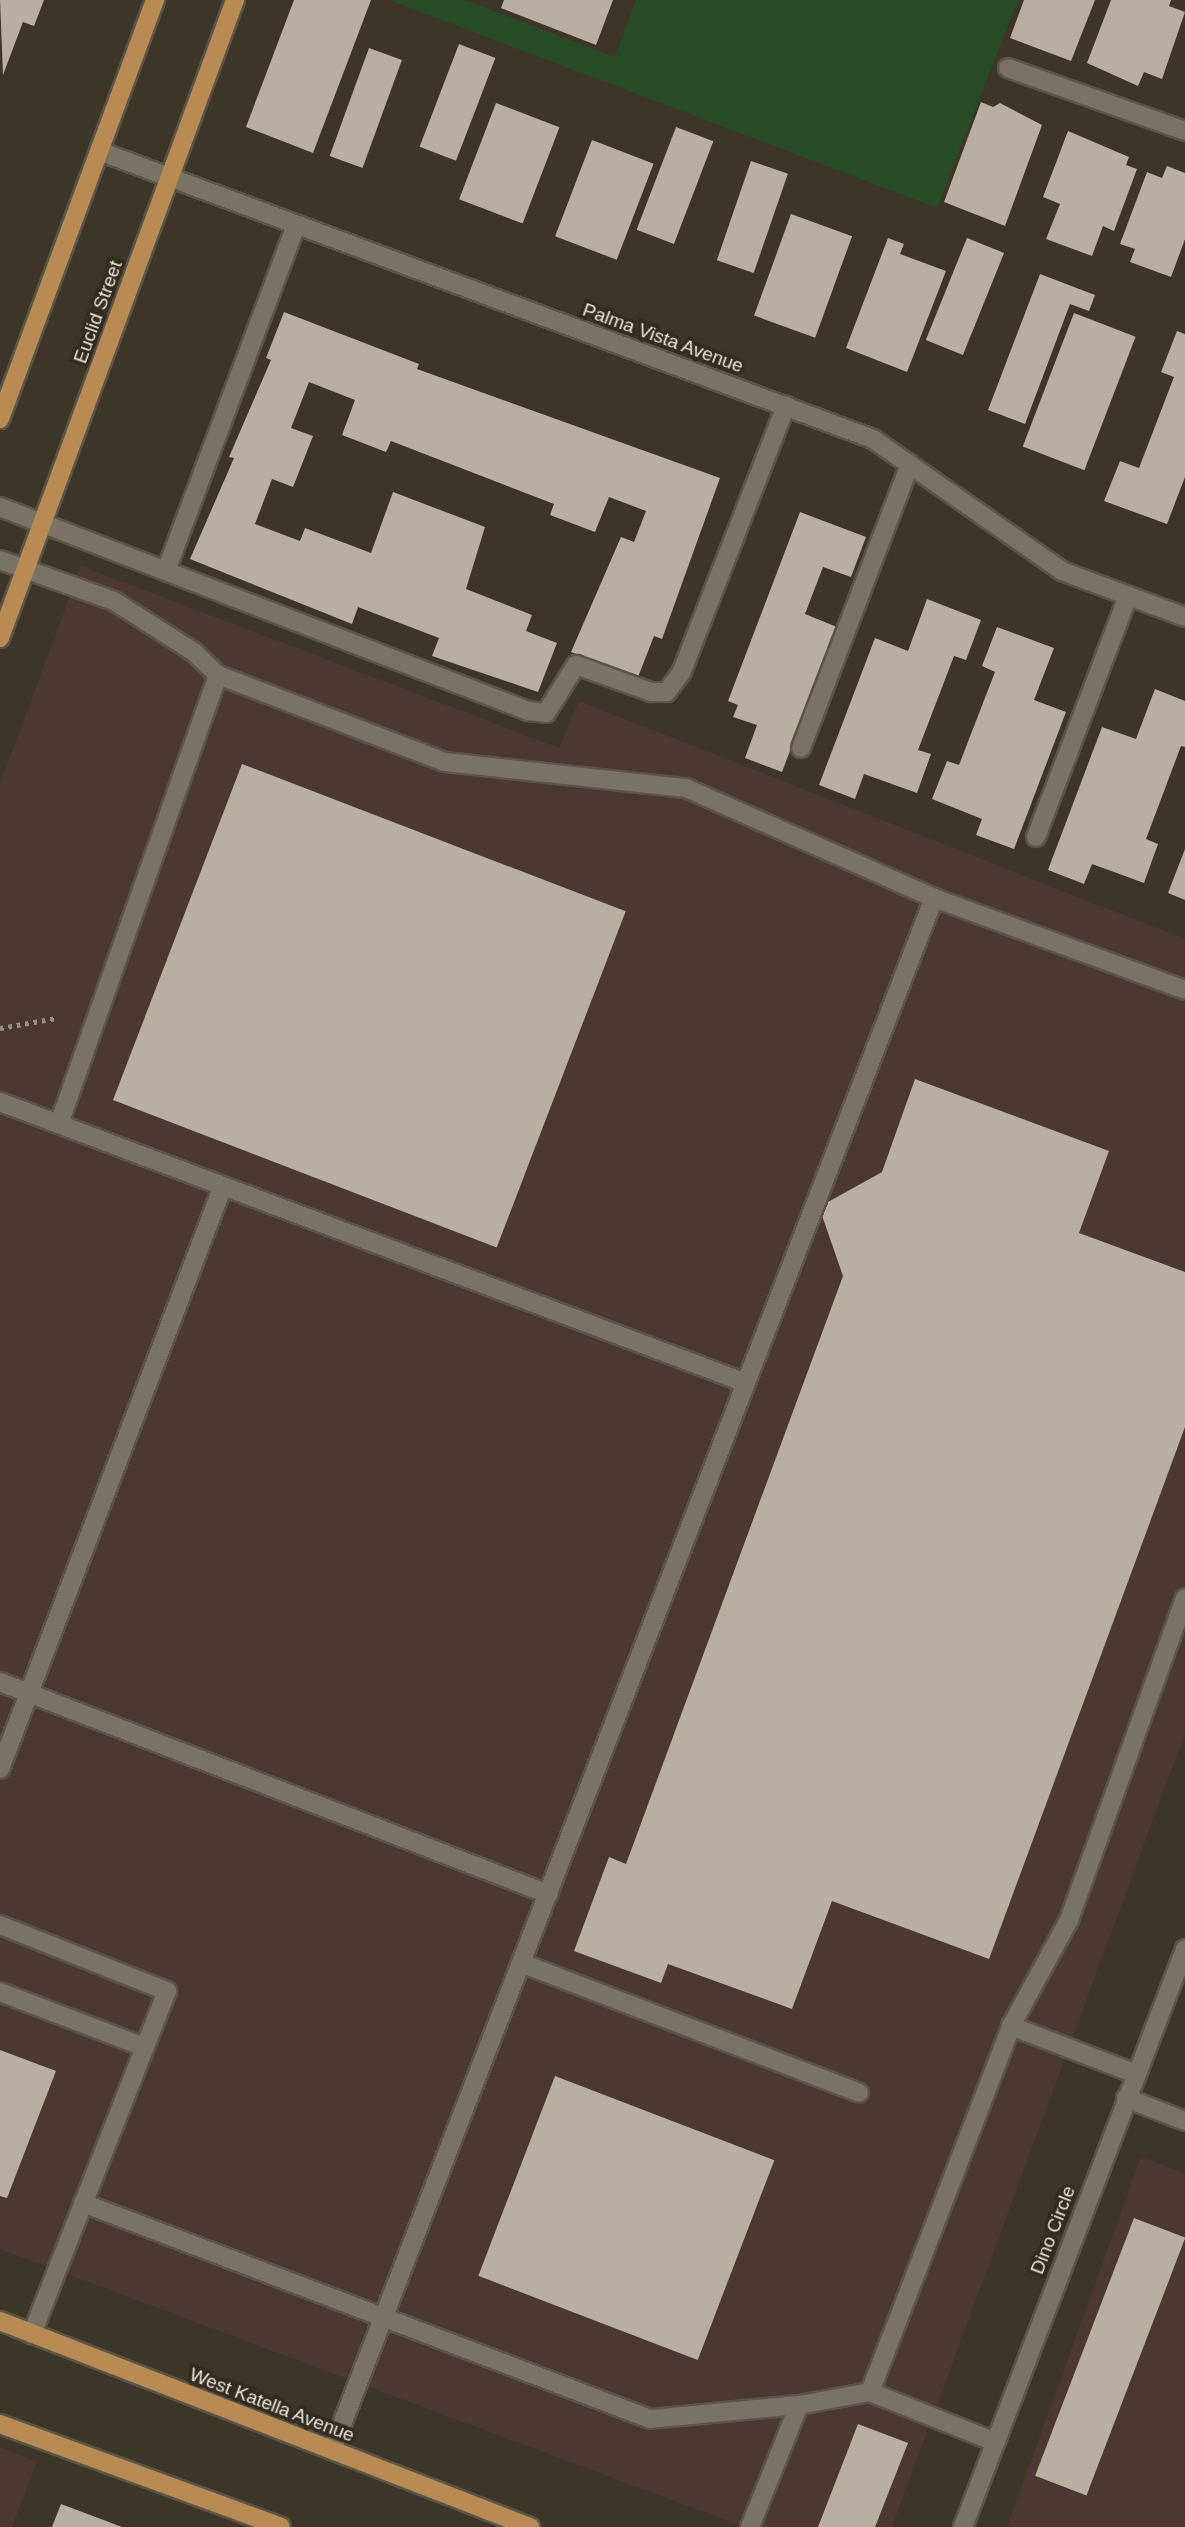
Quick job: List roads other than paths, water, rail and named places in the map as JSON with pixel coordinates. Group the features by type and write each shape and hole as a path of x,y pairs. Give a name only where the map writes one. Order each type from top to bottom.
{"main road":[{"path":"0,419 155,0"},
{"name":"Euclid Street","path":"0,638 236,0"},
{"name":"West Katella Avenue","path":"0,2321 530,2527"},
{"path":"0,2424 269,2525"}],"street":[{"path":"1008,68 1185,131"},
{"name":"Palma Vista Avenue","path":"99,151 873,439 1062,571 1185,617"},
{"path":"166,570 296,225"},
{"path":"0,507 528,711 546,713 576,665 650,692 667,692 682,671 786,406"},
{"path":"801,748 910,464"},
{"path":"0,560 114,601 194,652 218,676 445,762 686,788 934,898 1185,990"},
{"path":"1036,837 1128,596"},
{"path":"59,1124 218,676"},
{"path":"332,2450 934,898"},
{"path":"0,1102 746,1383"},
{"path":"0,1769 223,1186"},
{"path":"870,2392 1011,2026 1069,1920 1185,1598"},
{"path":"0,1682 548,1894"},
{"path":"0,1925 167,1991 32,2334"},
{"name":"Dino Circle","path":"963,2527 1185,1948"},
{"path":"521,1963 859,2093"},
{"path":"0,1992 144,2047"},
{"path":"1011,2026 1136,2074"},
{"path":"1126,2098 1185,2122"},
{"path":"83,2203 384,2314 650,2419 799,2405 870,2392 995,2442"},
{"path":"750,2527 799,2405"}]}
